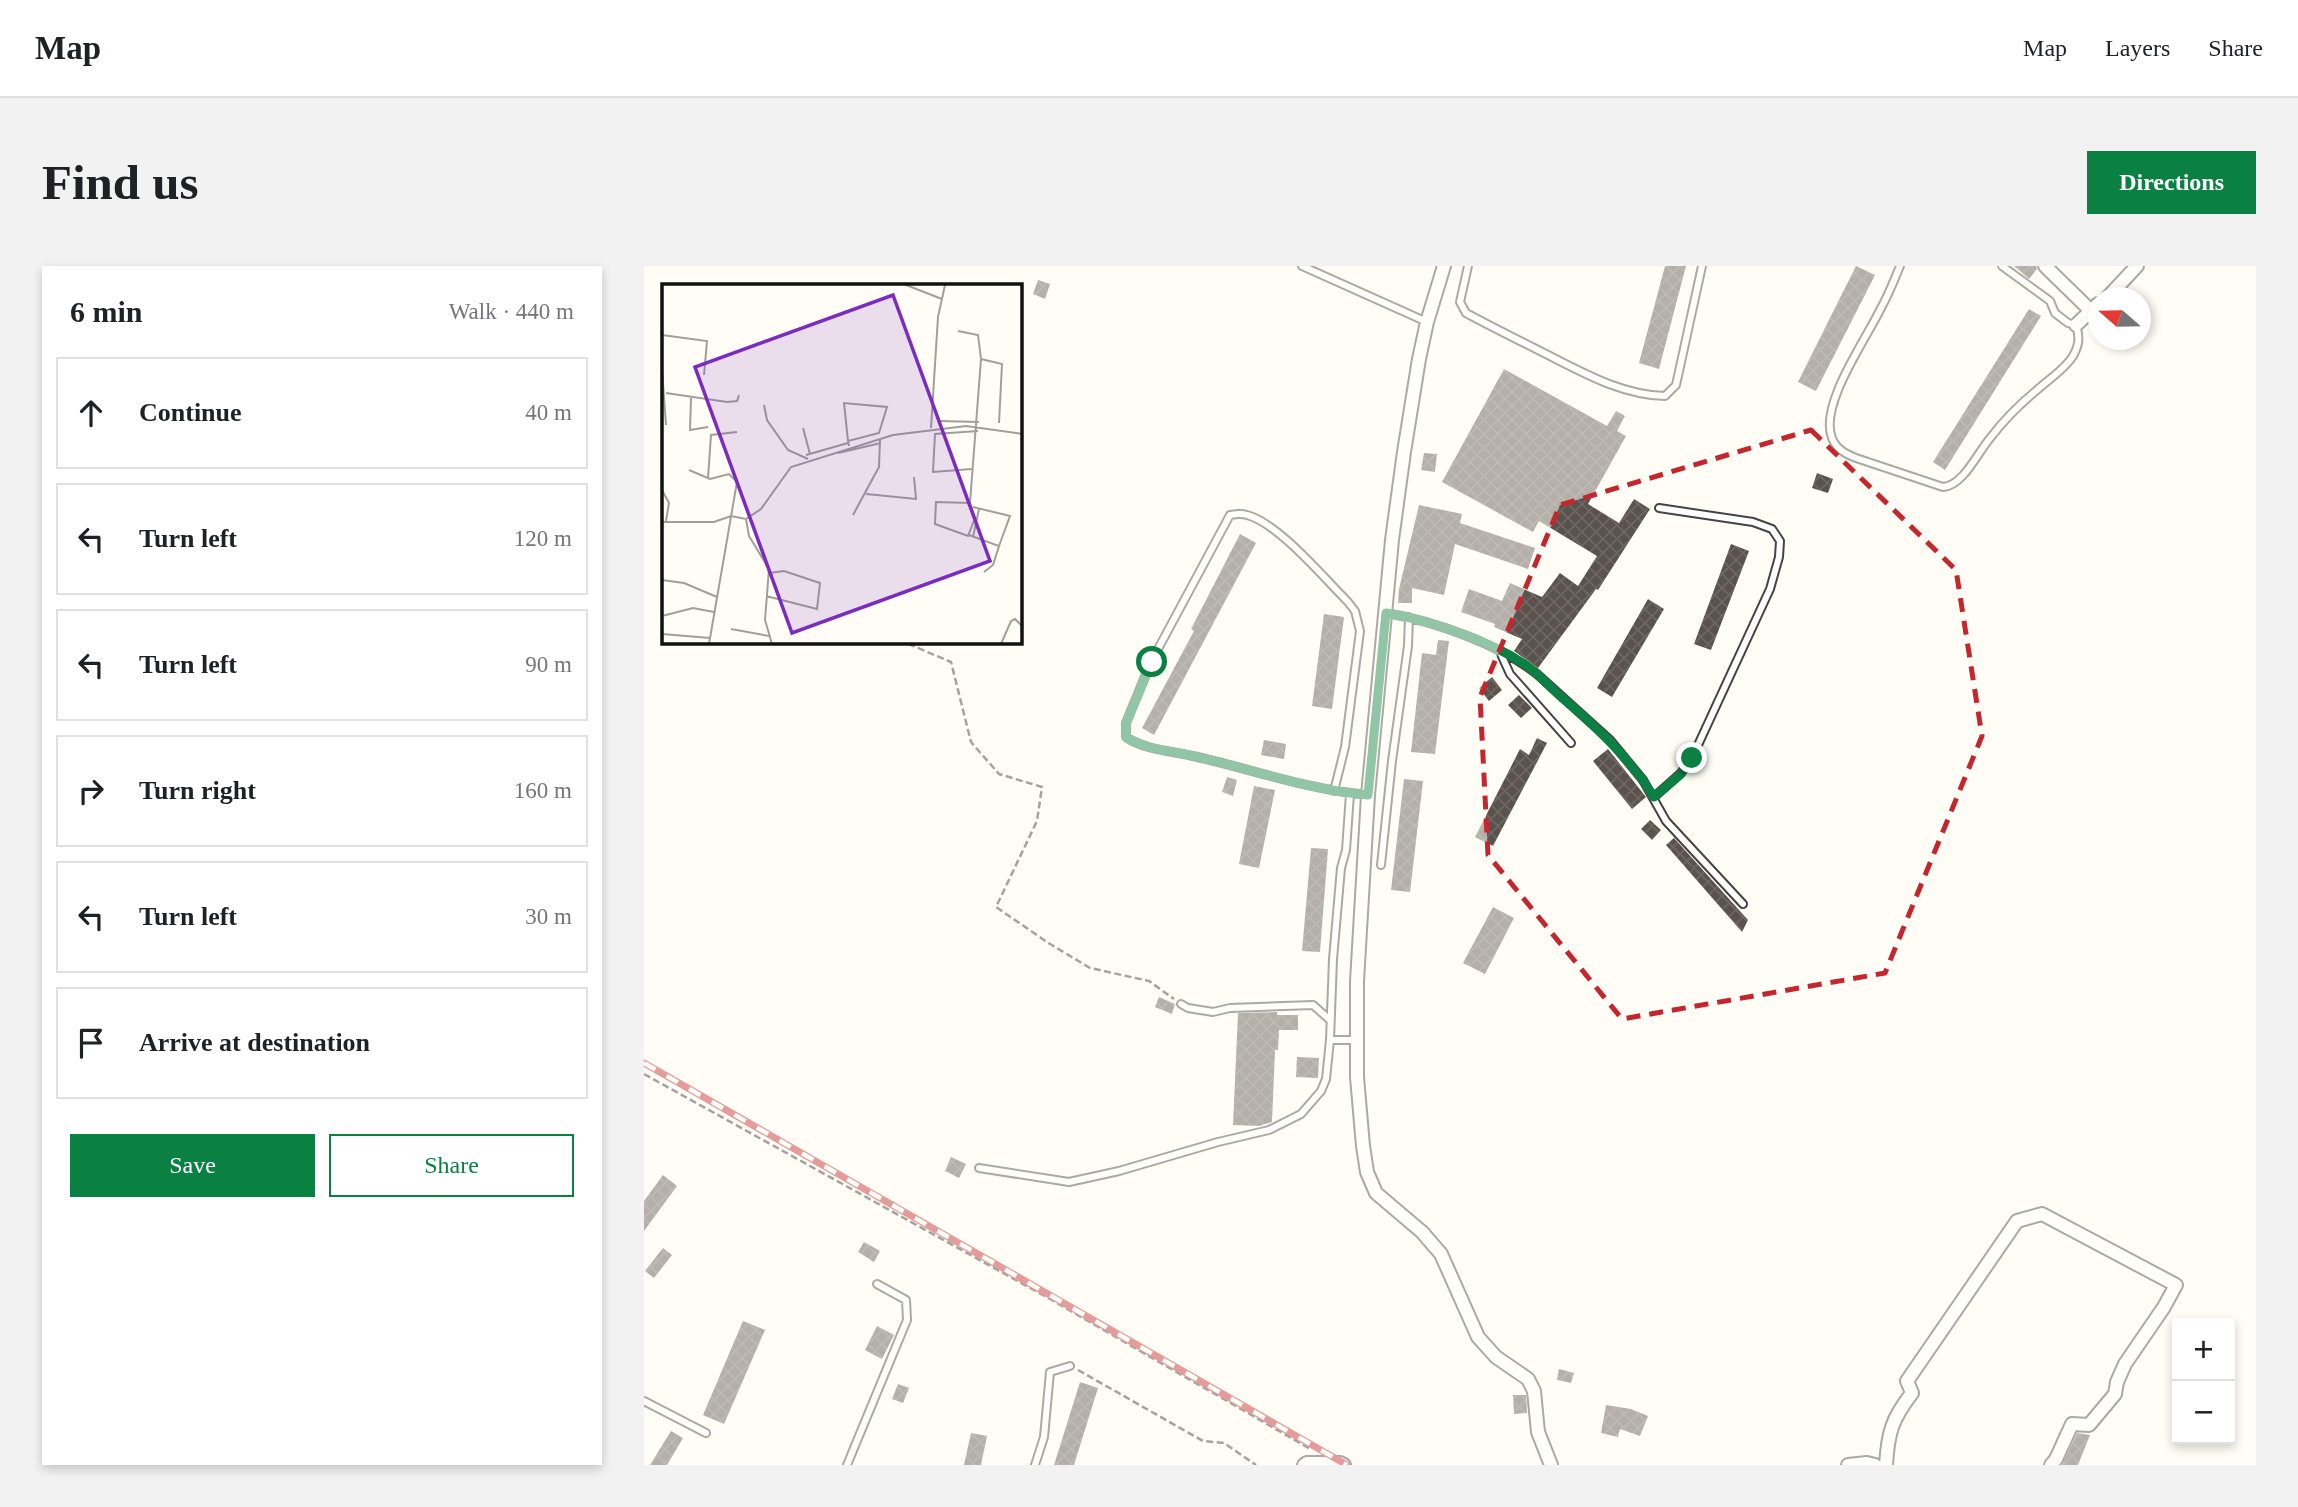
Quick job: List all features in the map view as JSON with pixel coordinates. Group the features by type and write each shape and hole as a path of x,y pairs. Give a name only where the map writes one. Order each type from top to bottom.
{"street":[{"path":"1444,266 1427,323 1404,452 1392,540 1368,795 1357,981 1362,1123 1367,1172 1376,1193 1437,1248 1450,1270 1478,1337 1496,1357 1528,1379 1532,1385 1538,1432 1552,1465"},
{"path":"2045,266 2088,302"},
{"path":"2117,287 2137,266"},
{"path":"2076,326 2088,313"},
{"path":"1886,1465 1888,1435 1899,1410 1912,1393 1907,1381 2017,1221 2042,1214 2176,1284 2164,1307 2125,1364 2115,1394 2089,1425 2071,1424 2051,1465"},
{"path":"1304,1465 1344,1465"},
{"path":"1848,1465 1875,1465"}],"lane":[{"path":"1302,266 1427,323"},
{"path":"1468,266 1460,302 1466,313 1591,377 1621,388 1657,396 1665,396 1676,385 1702,266"},
{"path":"1900,266 1880,312 1836,396 1831,413 1832,439 1845,454 1943,487 1955,484 1963,476 1978,452 1997,430 2071,360 2079,345 2076,326 2055,313 2050,301 2002,266"},
{"path":"1654,797 1681,774 1692,758 1770,589 1779,557 1780,541 1772,529 1753,523 1660,508"},
{"path":"1334,791 1353,700 1360,631 1355,611 1348,601 1275,531 1249,515 1230,515 1152,662 1126,723 1126,737 1135,743 1334,791 1368,795"},
{"path":"1386,613 1450,630 1526,665 1595,725 1635,770 1671,827 1742,904"},
{"path":"1381,865 1409,617"},
{"path":"1500,652 1510,674 1571,743"},
{"path":"979,1168 1061,1181 1080,1180 1269,1130 1301,1114 1321,1091 1326,1079 1332,959 1350,794"},
{"path":"1181,1004 1213,1013 1230,1008 1313,1004 1330,1020"},
{"path":"1330,1040 1357,1040"},
{"path":"847,1465 907,1320 906,1300 877,1284"},
{"path":"1035,1465 1044,1437 1050,1372 1070,1366"},
{"path":"644,1401 706,1433"}],"path":[{"path":"911,644 951,662 971,742 999,774 1042,787 1037,821 996,907 1090,968 1149,981 1181,1004"},
{"path":"644,1074 1050,1299 1311,1449"},
{"path":"1070,1366 1203,1441 1224,1443 1256,1465"}],"highlighted area":[{"path":"1811,430 1956,570 1982,736 1885,973 1622,1019 1488,855 1480,697 1560,505"}],"building":[{"path":"1665,266 1686,266 1659,369 1639,363"},
{"path":"1856,266 1875,275 1816,391 1798,382"},
{"path":"2014,266 2036,266 2037,269 2029,279"},
{"path":"1038,280 1050,284 1045,299 1033,294"},
{"path":"2029,309 2041,316 1945,470 1933,462"},
{"path":"1504,369 1607,426 1616,411 1625,416 1617,431 1626,436 1588,504 1619,523 1634,499 1650,509 1598,590 1596,589 1538,668 1514,651 1522,639 1494,627 1495,624 1461,612 1469,589 1502,601 1510,583 1542,597 1560,573 1578,586 1597,556 1539,521 1533,532 1442,482"},
{"path":"1424,453 1437,454 1435,472 1421,470"},
{"path":"1817,473 1833,479 1828,493 1812,488"},
{"path":"1419,505 1462,514 1460,523 1535,548 1528,569 1455,544 1444,595 1412,588 1412,603 1398,603"},
{"path":"1240,534 1256,543 1154,735 1142,728 1194,631 1191,629"},
{"path":"1731,544 1749,551 1711,650 1694,644"},
{"path":"1648,599 1664,609 1612,697 1597,688"},
{"path":"1324,614 1344,617 1332,709 1312,706"},
{"path":"1438,640 1449,641 1435,754 1411,752 1422,653 1436,655"},
{"path":"1492,677 1502,690 1489,701 1479,688"},
{"path":"1519,695 1532,708 1521,718 1508,705"},
{"path":"1537,738 1547,743 1493,846 1475,837 1520,749 1529,755"},
{"path":"1264,740 1286,744 1284,759 1261,755"},
{"path":"1608,749 1646,797 1632,809 1593,761"},
{"path":"1227,777 1237,780 1233,796 1222,792"},
{"path":"1404,779 1423,781 1410,892 1391,890"},
{"path":"1254,786 1275,790 1259,868 1239,864"},
{"path":"1650,820 1661,830 1652,840 1641,829"},
{"path":"1674,838 1748,920 1742,932 1666,845"},
{"path":"1311,848 1328,849 1320,952 1302,951"},
{"path":"1493,907 1514,918 1485,974 1463,963"},
{"path":"1159,997 1175,1004 1172,1014 1155,1007"},
{"path":"1277,1012 1277,1015 1298,1015 1298,1030 1279,1030 1278,1050 1275,1050 1272,1122 1259,1126 1233,1125 1238,1013"},
{"path":"1297,1057 1319,1058 1318,1078 1296,1077"},
{"path":"951,1157 966,1164 959,1178 945,1171"},
{"path":"663,1175 677,1186 644,1231 644,1201"},
{"path":"864,1242 880,1251 874,1262 858,1252"},
{"path":"663,1248 672,1255 654,1278 645,1271"},
{"path":"743,1321 765,1330 724,1424 703,1415"},
{"path":"877,1326 894,1335 882,1359 865,1350"},
{"path":"1559,1369 1574,1373 1571,1383 1557,1380"},
{"path":"1080,1382 1098,1388 1074,1465 1054,1465"},
{"path":"898,1384 909,1388 903,1403 892,1399"},
{"path":"1513,1395 1526,1395 1527,1413 1514,1414"},
{"path":"1606,1405 1631,1409 1648,1416 1640,1436 1620,1429 1618,1437 1601,1433"},
{"path":"671,1431 683,1438 667,1465 650,1465"},
{"path":"971,1433 987,1436 981,1465 964,1465"},
{"path":"2077,1433 2090,1435 2078,1465 2062,1465"}],"railway":[{"path":"644,1063 1347,1465"}],"route":[{"path":"1152,662 1126,723 1126,737 1135,743 1350,794 1368,795 1386,613 1428,622 1462,634 1526,665 1610,740 1654,797 1681,774 1692,758"}]}
